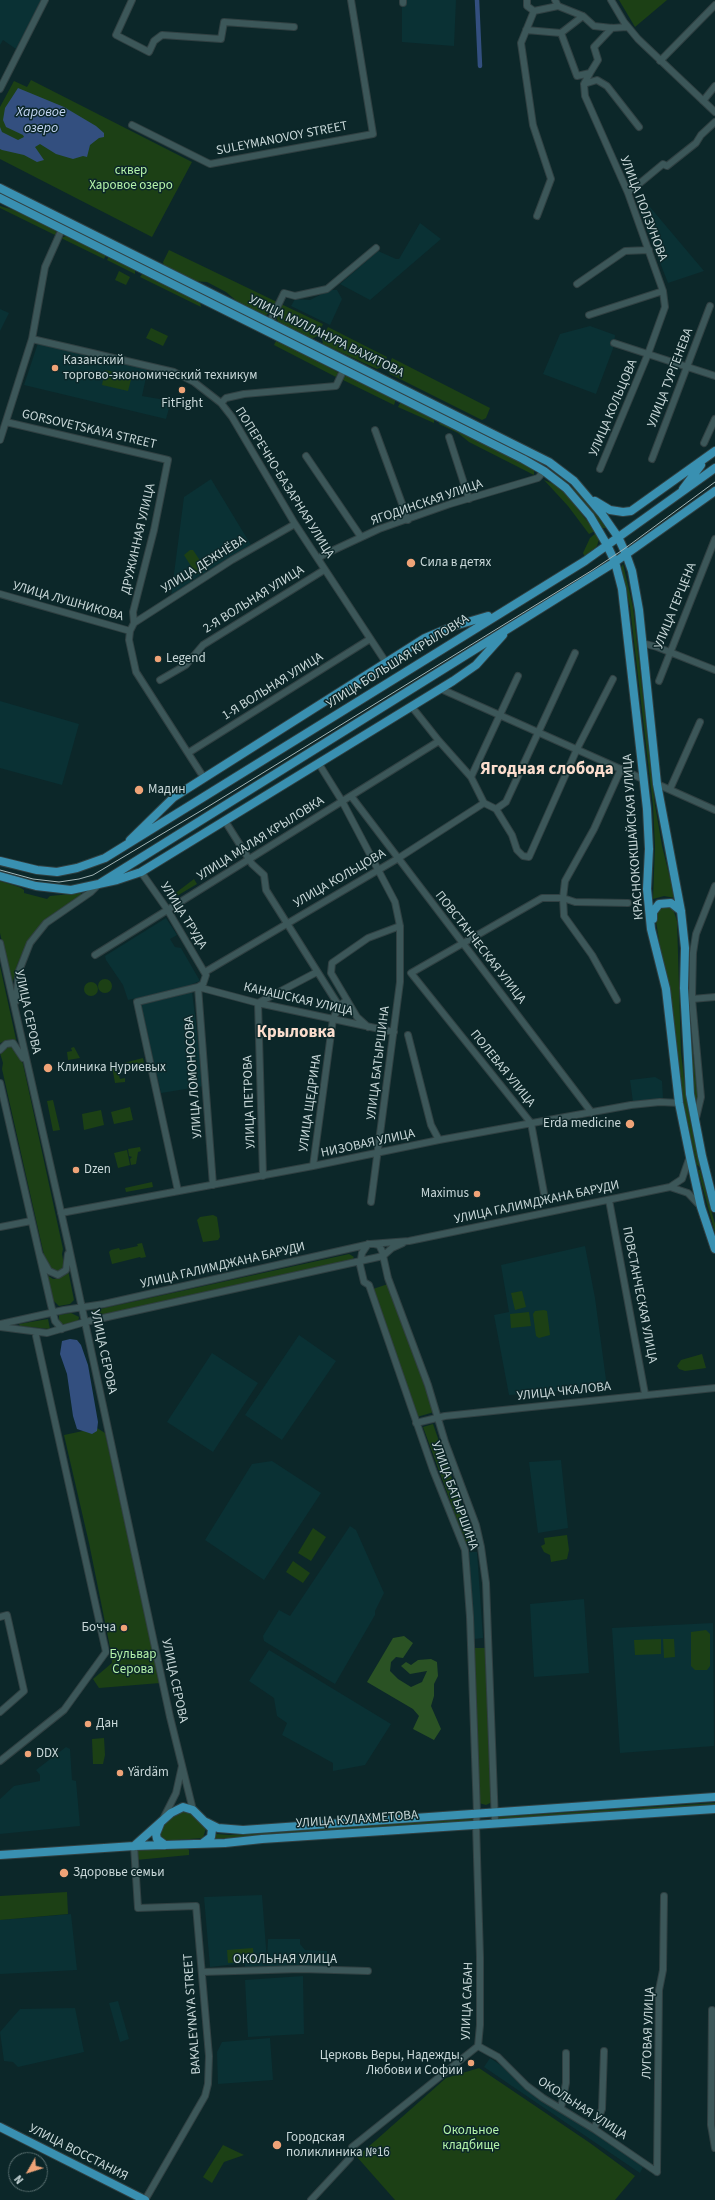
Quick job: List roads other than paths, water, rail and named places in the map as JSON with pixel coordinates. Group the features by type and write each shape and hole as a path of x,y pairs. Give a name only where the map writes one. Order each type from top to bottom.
{"main road":[{"name":"УЛИЦА МУЛЛАНУРА ВАХИТОВА","path":"0,188 549,462 574,481 589,497 618,538 626,554"},
{"name":"УЛИЦА МУЛЛАНУРА ВАХИТОВА","path":"0,198 344,369 544,471 566,488 578,501 607,545"},
{"path":"589,497 610,510 623,512 631,511 715,451"},
{"path":"678,495 706,458"},
{"name":"УЛИЦА БОЛЬШАЯ КРЫЛОВКА","path":"0,861 37,870 57,872 88,865 122,848 497,614 585,561 715,468"},
{"path":"99,884 615,562 715,491"},
{"name":"КРАСНОКОКШАЙСКАЯ УЛИЦА","path":"607,545 615,562 626,612 649,849 647,889 652,929 666,989 679,1103 701,1207 715,1249"},
{"name":"КРАСНОКОКШАЙСКАЯ УЛИЦА","path":"626,554 634,580 657,784 681,911 685,948 684,988 690,1094 695,1122 711,1178 715,1208"},
{"path":"122,848 169,800 387,664 432,634 497,614"},
{"path":"0,876 54,889 71,890 124,878 141,872 441,689 476,665 507,630"},
{"path":"652,929 653,912 659,904 671,903 681,911"},
{"name":"УЛИЦА КУЛАХМЕТОВА","path":"206,1822 218,1828 243,1830 715,1798"},
{"path":"134,1846 176,1809 183,1807 193,1810 212,1829 212,1834 203,1843"},
{"name":"УЛИЦА КУЛАХМЕТОВА","path":"0,1855 715,1809"},
{"path":"162,1821 156,1834 157,1839 165,1845"},
{"name":"УЛИЦА ВОССТАНИЯ","path":"0,2127 145,2200"}],"street":[{"path":"0,89 45,0"},
{"path":"132,0 116,35 149,52 154,41 162,35 221,38 224,22 294,27"},
{"name":"SULEYMANOVOY STREET","path":"132,125 210,164 373,134 351,0"},
{"path":"527,0 526,6 534,11"},
{"path":"611,0 627,27 660,61 715,112"},
{"path":"538,216 550,179 532,125 521,43 534,11 557,3 583,16 594,26 612,28 627,27"},
{"path":"660,61 715,4"},
{"path":"526,30 561,33 583,16"},
{"path":"584,84 598,60 594,47 612,28"},
{"path":"561,33 577,76 590,73"},
{"path":"584,84 598,80 607,86 639,126"},
{"name":"УЛИЦА ПОЛЗУНОВА","path":"584,84 585,96 628,193 663,291 665,307 648,354"},
{"path":"703,101 715,86"},
{"path":"628,193 663,164 667,166 696,143 701,135 715,122"},
{"path":"0,440 32,339 45,267 62,229"},
{"path":"270,322 284,293 295,296 326,289 376,248"},
{"path":"577,284 625,251 649,250"},
{"path":"589,315 663,291"},
{"name":"УЛИЦА ТУРГЕНЕВА","path":"652,459 710,306"},
{"name":"ПОПЕРЕЧНО-БАЗАРНАЯ УЛИЦА","path":"32,339 174,372 194,382 221,403 232,417 324,570 387,664"},
{"path":"614,343 715,376"},
{"name":"УЛИЦА КОЛЬЦОВА","path":"600,469 648,354"},
{"path":"221,403 226,398 244,394 336,386 344,369"},
{"path":"704,443 715,420"},
{"name":"GORSOVETSKAYA STREET","path":"6,422 168,460"},
{"path":"375,430 408,520"},
{"path":"449,437 469,499"},
{"path":"306,456 361,537"},
{"name":"ДРУЖИННАЯ УЛИЦА","path":"134,623 133,612 154,530 168,460"},
{"name":"ЯГОДИНСКАЯ УЛИЦА","path":"318,559 323,555 361,537 469,499 538,478 544,471"},
{"name":"УЛИЦА ДЕЖНЁВА","path":"134,623 232,560 295,524"},
{"name":"УЛИЦА ГЕРЦЕНА","path":"659,681 669,651 715,539"},
{"name":"2-Я ВОЛЬНАЯ УЛИЦА","path":"160,680 186,665 203,645 324,570"},
{"name":"УЛИЦА ЛУШНИКОВА","path":"0,594 130,631"},
{"path":"134,623 130,631 129,640 136,672 204,778"},
{"name":"1-Я ВОЛЬНАЯ УЛИЦА","path":"188,753 370,639"},
{"path":"642,643 669,651 715,670"},
{"path":"496,809 506,802 575,653"},
{"path":"471,777 518,676"},
{"path":"412,707 439,741 471,777 484,803 496,809 512,834 517,850 523,856 529,857 577,749 613,679"},
{"path":"441,689 643,779"},
{"path":"670,789 700,722"},
{"name":"УЛИЦА МАЛАЯ КРЫЛОВКА","path":"95,955 439,741"},
{"path":"319,764 342,802 395,902 400,926 368,938 332,963 331,974 357,1017 369,1028"},
{"path":"617,1000 592,955 564,916 563,898 565,881 594,829 621,769"},
{"path":"657,784 715,810"},
{"name":"ПОВСТАНЧЕСКАЯ УЛИЦА","path":"351,796 592,1113"},
{"name":"УЛИЦА КОЛЬЦОВА","path":"205,972 397,858 484,803"},
{"path":"225,821 249,859 264,875 266,890 338,1006 347,1000"},
{"name":"УЛИЦА ТРУДА","path":"141,872 167,909 205,972"},
{"path":"15,1009 19,971 30,943 46,923 91,892 99,884"},
{"name":"КРАСНОКОКШАЙСКАЯ УЛИЦА","path":"695,1122 701,1097 692,1000 693,953 696,934 715,886"},
{"path":"463,943 542,898 563,898 575,902 628,903"},
{"name":"УЛИЦА БАТЫРШИНА","path":"372,1202 400,982 400,926"},
{"name":"УЛИЦА СЕРОВА","path":"0,943 193,1810"},
{"name":"ПОЛЕВАЯ УЛИЦА","path":"463,943 410,973 532,1124 544,1193"},
{"name":"УЛИЦА ЛОМОНОСОВА","path":"205,972 206,981 198,987 213,1185"},
{"path":"258,1003 317,972"},
{"path":"178,1191 137,1002 198,987"},
{"name":"КАНАШСКАЯ УЛИЦА","path":"198,987 258,1003 369,1028 394,1032"},
{"path":"692,1000 715,997"},
{"name":"УЛИЦА ПЕТРОВА","path":"258,1003 263,1176"},
{"name":"УЛИЦА ЩЕДРИНА","path":"313,1166 333,1019 338,1006"},
{"path":"408,1035 431,1125 438,1140"},
{"path":"0,1050 6,1044 13,1043 17,1046 27,1066"},
{"path":"0,1083 52,1312 55,1321 62,1329"},
{"name":"НИЗОВАЯ УЛИЦА","path":"61,1213 263,1176 438,1140 631,1105 660,1102 679,1103"},
{"path":"670,1187 684,1175 690,1157"},
{"path":"670,1187 688,1193 701,1207"},
{"name":"УЛИЦА ГАЛИМДЖАНА БАРУДИ","path":"0,1324 262,1269 371,1244 409,1241 670,1187"},
{"name":"ПОВСТАНЧЕСКАЯ УЛИЦА","path":"609,1200 646,1394"},
{"path":"0,1227 31,1221"},
{"path":"360,1260 362,1253 371,1244 380,1247 383,1256 396,1246 409,1241"},
{"path":"37,1250 49,1271 58,1275 64,1273 67,1267 68,1243"},
{"name":"УЛИЦА БАТЫРШИНА","path":"383,1256 388,1278 428,1385 476,1525 484,1564 495,1823"},
{"name":"УЛИЦА ГАЛИМДЖАНА БАРУДИ","path":"0,1327 47,1333 85,1322 383,1256"},
{"name":"УЛИЦА БАТЫРШИНА","path":"360,1260 364,1282 369,1285 416,1423 464,1550 470,1617 477,1813 476,1824"},
{"path":"0,1761 64,1710 106,1652 36,1336"},
{"name":"УЛИЦА ЧКАЛОВА","path":"416,1423 438,1417 646,1394 715,1388"},
{"path":"0,1617 7,1616 24,1691 0,1712"},
{"name":"УЛИЦА СЕРОВА","path":"162,1821 176,1793 182,1766"},
{"name":"УЛИЦА САБАН","path":"311,2200 350,2158 352,2147 478,2046 480,1957 476,1824"},
{"name":"BAKALEYNAYA STREET","path":"134,1846 138,1908 196,1906 208,2038 208,2089 191,2122 145,2200"},
{"name":"ЛУГОВАЯ УЛИЦА","path":"657,2172 659,1990 663,1970 664,1896"},
{"name":"ОКОЛЬНАЯ УЛИЦА","path":"202,1972 301,1969 368,1971"},
{"path":"712,2010 711,2125 715,2148"},
{"name":"ОКОЛЬНАЯ УЛИЦА","path":"478,2046 498,2057 527,2086 657,2172"},
{"path":"594,2129 602,2109 604,2051"},
{"path":"561,2108 566,2083 566,2053"}],"water":[{"name":"Харовое озеро","path":"18,88 64,107 96,126 104,133 104,137 99,138 90,145 87,157 83,156 73,159 56,154 40,144 35,147 44,160 37,162 24,155 0,149 0,127 2,132 18,140 24,137 23,135 6,127 3,120 5,108"},
{"path":"70,1339 77,1340 81,1345 88,1365 98,1422 97,1431 92,1434 77,1429 73,1416 67,1374 60,1354 62,1341"}],"waterway":[{"path":"477,0 480,66"}],"tram line":[{"path":"0,870 33,879 59,882 93,875 209,806 591,571 624,549 715,482"}],"place":[{"name":"Казанский торгово-экономический техникум","path":"55,368"},
{"name":"FitFight","path":"182,390"},
{"name":"Сила в детях","path":"411,563"},
{"name":"Legend","path":"158,659"},
{"name":"Мадин","path":"139,790"},
{"name":"Клиника Нуриевых","path":"48,1068"},
{"name":"Erda medicine","path":"630,1124"},
{"name":"Dzen","path":"76,1170"},
{"name":"Maximus","path":"477,1194"},
{"name":"Бочча","path":"124,1628"},
{"name":"Дан","path":"88,1724"},
{"name":"DDX","path":"28,1754"},
{"name":"Yärdäm","path":"120,1773"},
{"name":"Здоровье семьи","path":"64,1873"},
{"name":"Церковь Веры, Надежды, Любови и Софии","path":"471,2063"},
{"name":"Городская поликлиника №16","path":"277,2145"}],"district":[{"name":"Ягодная слобода","path":"547,770"},
{"name":"Крыловка","path":"296,1033"}],"park label":[{"name":"сквер Харовое озеро","path":"131,178"},
{"name":"Бульвар Серова","path":"133,1662"},
{"name":"Окольное кладбище","path":"471,2138"}]}
